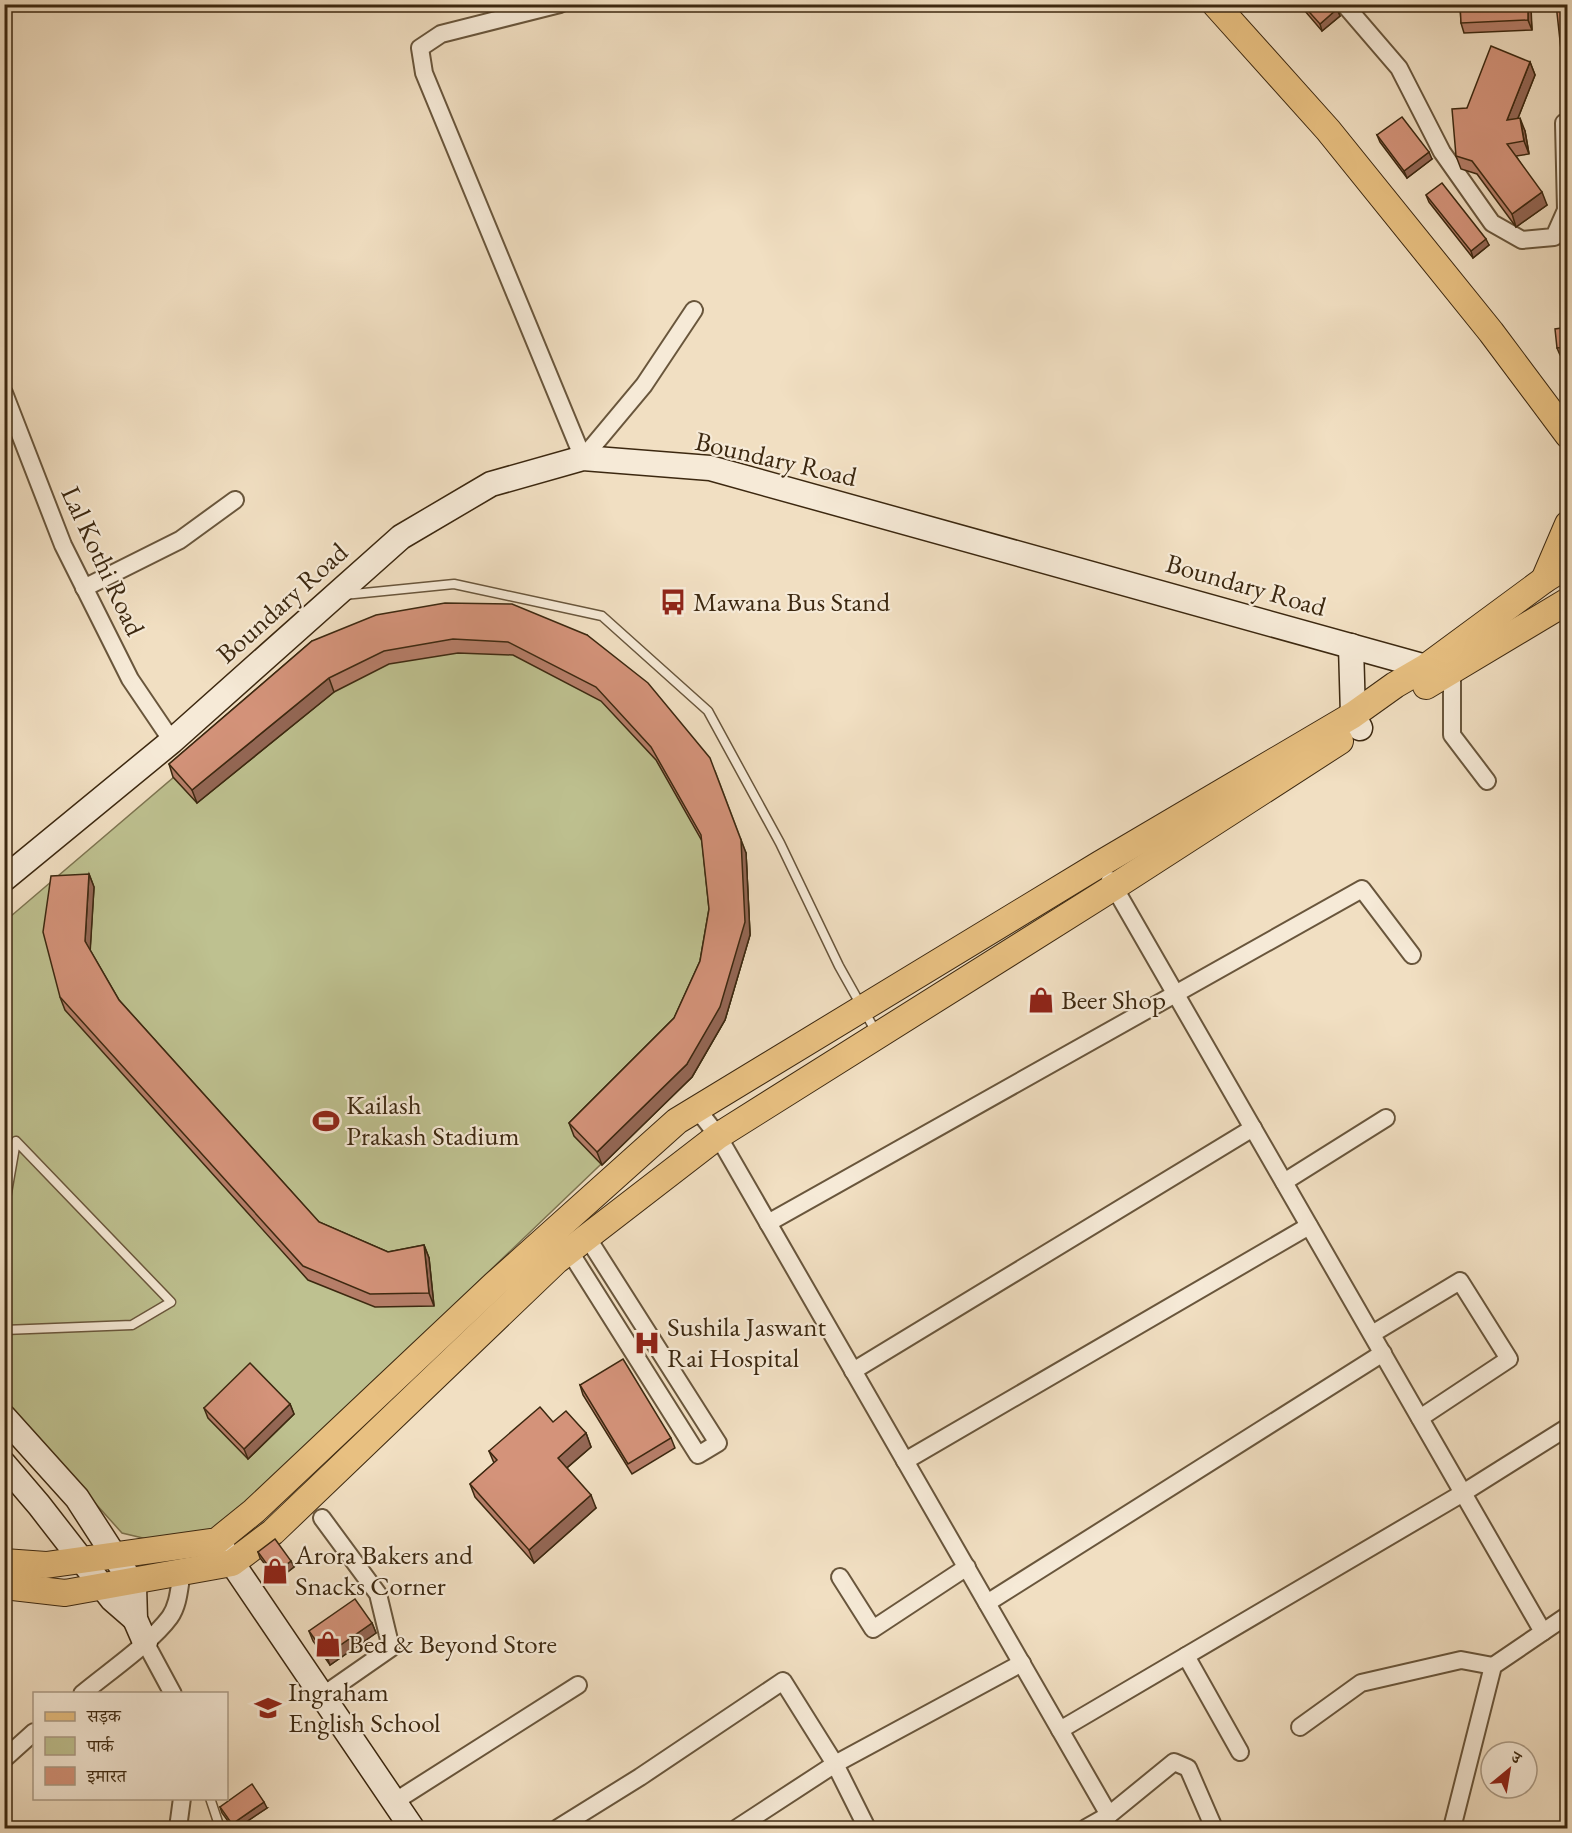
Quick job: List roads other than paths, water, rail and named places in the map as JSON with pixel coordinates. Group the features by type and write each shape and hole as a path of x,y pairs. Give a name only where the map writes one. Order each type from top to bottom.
{"main road":[{"path":"1215,4 1335,139 1491,332 1568,435"},
{"path":"1544,580 1568,524"},
{"path":"1438,672 1544,580 1568,565"},
{"path":"4,1562 46,1565 217,1541 254,1511 555,1230 677,1121 1100,864 1568,601"},
{"path":"4,1586 66,1593 232,1563 273,1532 556,1261 718,1136 1114,887 1356,722"},
{"path":"347,1423 366,1443"}],"street":[{"path":"560,4 441,34 420,48 424,74 583,458 644,385 693,310"},
{"path":"1344,4 1399,68 1442,152 1492,223 1522,240 1554,237 1566,210 1564,123 1568,122"},
{"name":"Lal Kothi Road","path":"4,393 63,545 130,679 172,741"},
{"name":"Boundary Road","path":"4,879 172,741 401,537 491,484 583,458 710,468 1438,672"},
{"path":"84,588 180,540 235,500"},
{"path":"1351,646 1356,722"},
{"path":"1438,672 1452,735 1487,781"},
{"path":"1100,864 1543,1632"},
{"path":"768,1223 1362,889 1412,955"},
{"path":"697,1109 718,1136 1109,1815"},
{"path":"1284,1182 1386,1118"},
{"path":"853,1371 1253,1128"},
{"path":"905,1461 1310,1226"},
{"path":"555,1230 579,1243 718,1443 698,1455 579,1243"},
{"path":"1372,1334 1460,1281 1509,1359 1420,1418"},
{"path":"987,1603 1383,1353"},
{"path":"4,1417 77,1498 131,1581 134,1586 135,1619 172,1692"},
{"path":"1060,1730 1463,1493 1568,1427"},
{"path":"4,1464 39,1504 112,1599 135,1619"},
{"path":"322,1518 378,1594 391,1648 322,1696"},
{"path":"217,1541 412,1828"},
{"path":"840,1577 873,1629 967,1567"},
{"path":"84,1692 145,1642 170,1616 177,1600 182,1572"},
{"path":"1452,1828 1493,1666 1568,1615"},
{"path":"1186,1656 1240,1752"},
{"path":"1300,1727 1361,1683 1461,1660 1493,1666"},
{"path":"737,1828 835,1764 1022,1663"},
{"path":"558,1828 640,1777 783,1680 835,1764 867,1828"},
{"path":"394,1802 578,1685"},
{"path":"4,1759 33,1733"},
{"path":"1086,1828 1109,1815 1174,1762 1188,1768 1214,1828"},
{"path":"178,1828 182,1800"}],"lane":[{"path":"335,596 453,584 602,615 708,711 780,843 834,957 878,1035"},
{"path":"4,1210 16,1141 171,1302 132,1325 4,1330"},
{"path":"211,1800 220,1828"}],"place":[{"name":"Mawana Bus Stand","path":"673,602"},
{"name":"Beer Shop","path":"1041,1000"},
{"name":"Kailash Prakash Stadium","path":"326,1121"},
{"name":"Sushila Jaswant Rai Hospital","path":"647,1343"},
{"name":"Arora Bakers and Snacks Corner","path":"275,1571"},
{"name":"Bed & Beyond Store","path":"328,1644"},
{"name":"Ingraham English School","path":"268,1708"}]}
